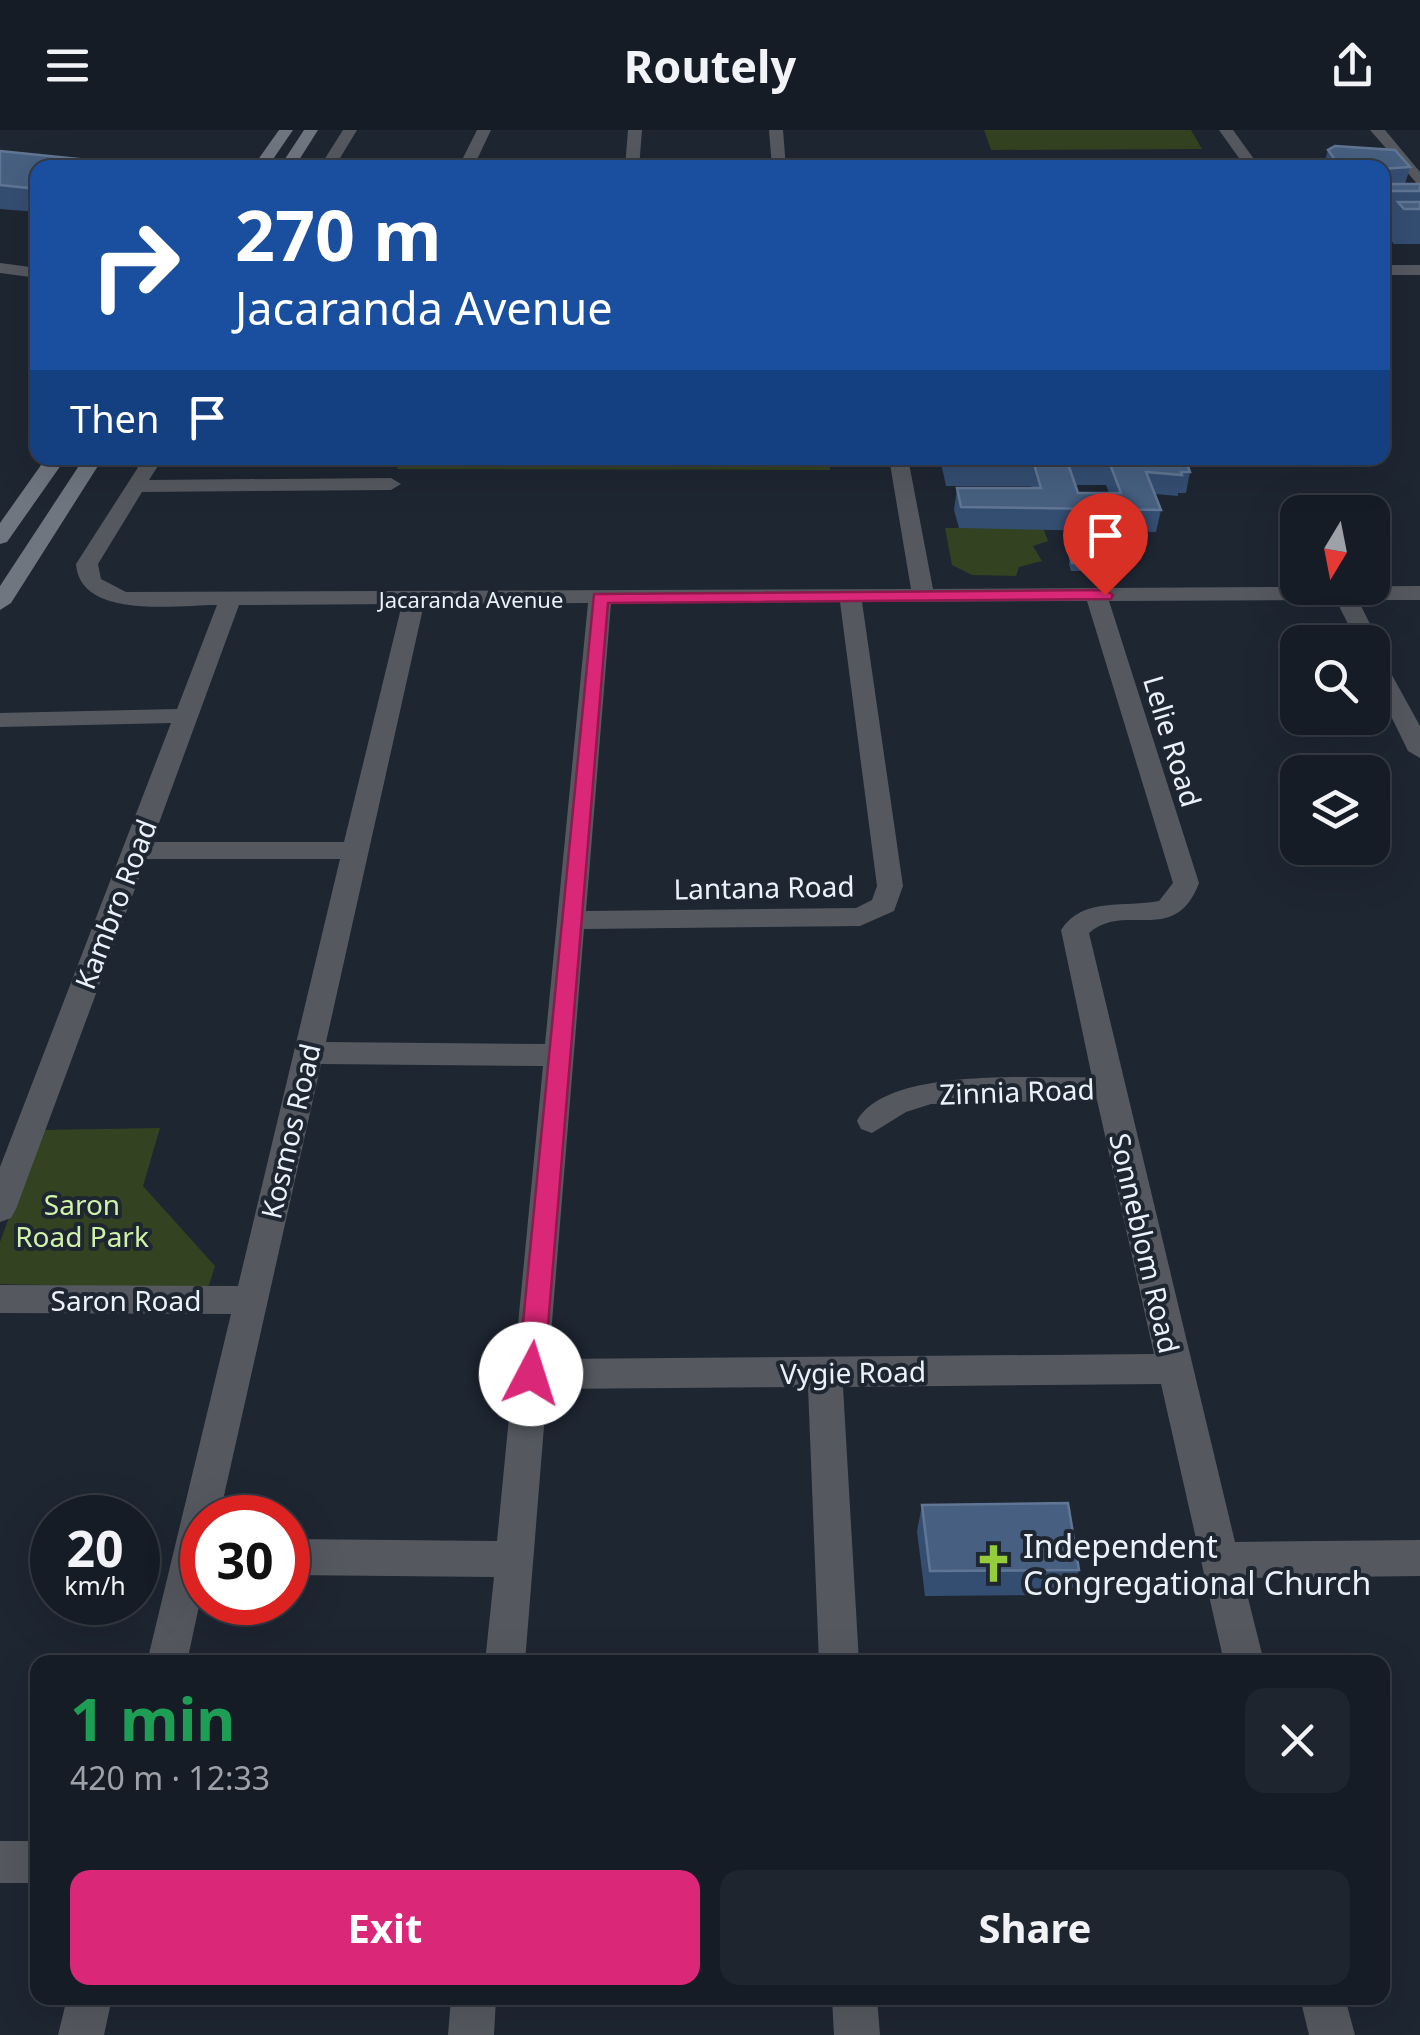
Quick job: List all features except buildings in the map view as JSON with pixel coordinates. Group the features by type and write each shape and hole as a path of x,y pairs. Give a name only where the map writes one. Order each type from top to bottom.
{"main road":[{"path":"265,160 286,130"},
{"path":"291,160 312,130"},
{"path":"0,538 51,465"},
{"path":"0,603 89,465"}],"street":[{"path":"331,160 350,130"},
{"path":"469,160 484,130"},
{"path":"633,160 635,130"},
{"path":"776,130 778,160"},
{"path":"1226,130 1248,160"},
{"path":"1381,135 1403,140"},
{"path":"1381,135 1420,182"},
{"path":"1390,162 1403,162"},
{"path":"0,268 30,272"},
{"path":"1390,270 1420,270"},
{"name":"Jacaranda Avenue","path":"148,465 86,570 90,582 125,599 1280,594"},
{"path":"899,465 923,596"},
{"path":"135,486 391,484"},
{"name":"Jacaranda Avenue","path":"1390,593 1420,593"},
{"name":"Lelie Road","path":"1096,595 1184,875 1185,890 1176,903"},
{"name":"Lantana Road","path":"570,920 860,917 884,904 890,886 850,596"},
{"path":"506,1655 600,598"},
{"name":"Kosmos Road","path":"210,1495 414,599"},
{"name":"Kambro Road","path":"0,1209 230,600"},
{"path":"1390,689 1420,751"},
{"path":"0,720 186,716"},
{"path":"135,850 355,851"},
{"name":"Sonneblom Road","path":"1176,903 1160,911 1092,915 1075,930 1242,1655"},
{"path":"308,1052 560,1055"},
{"name":"Zinnia Road","path":"872,1121 895,1104 931,1093 1109,1088"},
{"name":"Saron Road","path":"0,1299 252,1300"},
{"name":"Vygie Road","path":"531,1374 1174,1368"},
{"path":"825,1372 839,1655"},
{"path":"310,1557 515,1559"},
{"path":"1220,1560 1420,1558"},
{"name":"Kosmos Road","path":"170,1655 180,1618"},
{"path":"0,1862 30,1862"},
{"path":"81,2035 88,2005"},
{"path":"471,2035 473,2005"},
{"path":"855,2005 857,2035"},
{"path":"1325,2005 1332,2035"}],"green space":[{"path":"984,130 1191,130 1202,149 991,150"},
{"path":"398,465 830,465 830,470 397,469"},
{"path":"945,528 1043,528 1048,541 1033,546 1042,561 1019,567 1016,576 972,575 952,565"},
{"name":"Saron Road Park","path":"160,1128 143,1186 215,1266 209,1285 198,1289 0,1284 0,1242 41,1130"}],"place":[{"name":"Independent Congregational Church","path":"993,1563"}],"route":[{"path":"531,1374 600,598 1105,595"}]}
